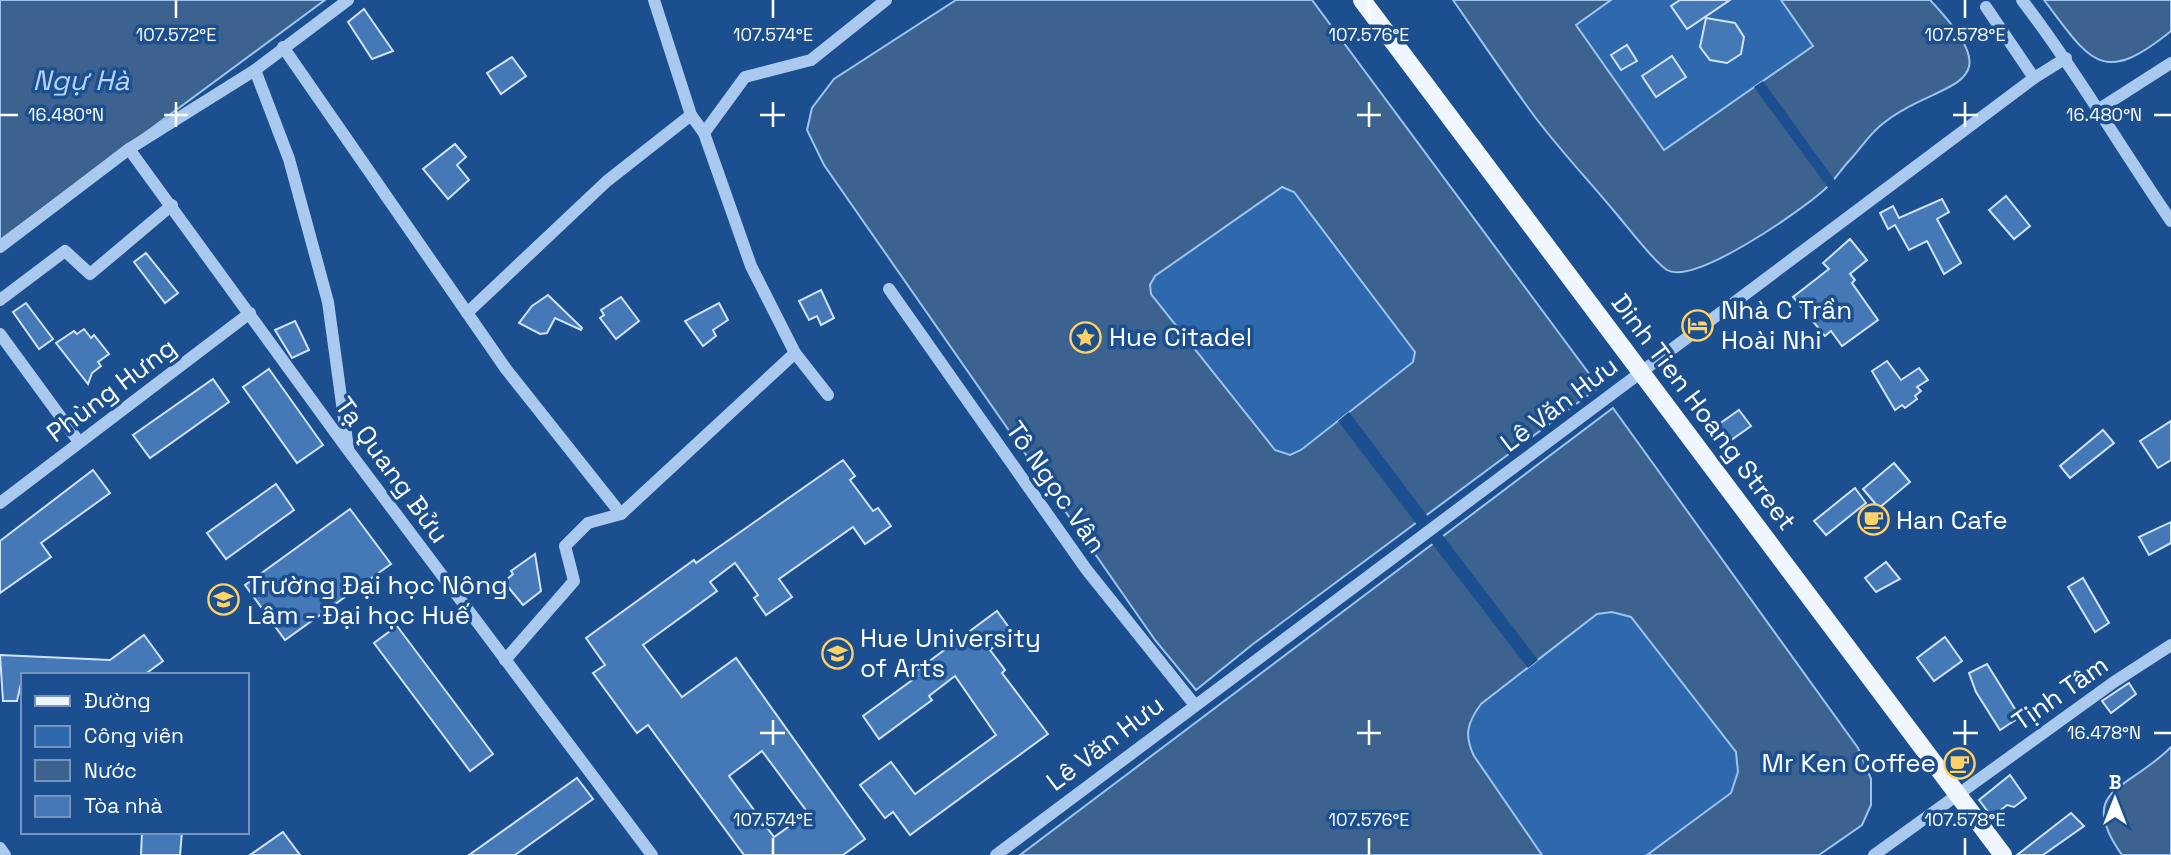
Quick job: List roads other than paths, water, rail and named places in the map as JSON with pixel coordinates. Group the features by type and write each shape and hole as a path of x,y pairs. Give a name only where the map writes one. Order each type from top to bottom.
{"main road":[{"name":"Dinh Tien Hoang Street","path":"1362,0 2003,855"}],"street":[{"path":"0,247 129,149 255,70 348,0"},
{"path":"654,0 691,114 704,133 751,266 794,353 828,394"},
{"path":"704,133 745,76 811,60 886,0"},
{"path":"2022,0 2066,58 2096,111 2171,221"},
{"path":"1986,7 2034,78"},
{"path":"283,47 506,369 621,514"},
{"name":"Lê Văn Hưu","path":"996,855 1194,704 2034,78 2066,58"},
{"path":"2096,111 2171,63"},
{"path":"255,70 289,159 328,302 348,450"},
{"path":"467,313 607,181 691,114"},
{"name":"Tạ Quang Bửu","path":"129,149 348,450 652,855"},
{"path":"0,300 65,250 90,274 172,205"},
{"name":"Tô Ngọc Vân","path":"889,289 1086,569 1194,704"},
{"name":"Phùng Hưng","path":"0,503 250,313"},
{"path":"0,334 79,442"},
{"path":"505,660 574,581 565,546 588,523 621,514 794,353"},
{"name":"Tịnh Tâm","path":"1874,855 2171,645"},
{"path":"0,848 5,855"}],"water":[{"name":"Ngự Hà","path":"0,0 325,0 0,240"},
{"path":"956,0 1312,0 1599,387 1253,644 1196,690 1155,640 824,165 807,130 812,108 834,79","holes":["1282,187 1294,192 1415,352 1413,362 1301,450 1290,455 1275,450 1151,294 1150,285 1155,276"]},
{"path":"1453,0 1611,0 1576,25 1664,150 1813,46 1781,0 1930,0 1956,30 1968,52 1969,68 1960,80 1902,110 1880,126 1827,187 1794,213 1723,257 1681,272 1667,270 1654,259 1554,141"},
{"path":"2044,0 2171,0 2171,31 2128,59 2112,62 2098,59 2073,38"},
{"path":"1613,408 1858,748 1871,779 1871,805 1862,825 1819,855 1647,855 1731,793 1738,772 1736,752 1631,617 1612,612 1597,614 1481,704 1470,723 1468,735 1474,756 1542,855 1020,855"},
{"path":"2171,747 2171,855 2122,855 2109,833 2104,816 2106,803 2113,792"}],"place":[{"name":"Nhà C Trần Hoài Nhi","path":"1698,325"},
{"name":"Hue Citadel","path":"1086,337"},
{"name":"Han Cafe","path":"1873,520"},
{"name":"Trường Đại học Nông Lâm - Đại học Huế","path":"224,600"},
{"name":"Hue University of Arts","path":"837,653"},
{"name":"Mr Ken Coffee","path":"1959,763"}]}
